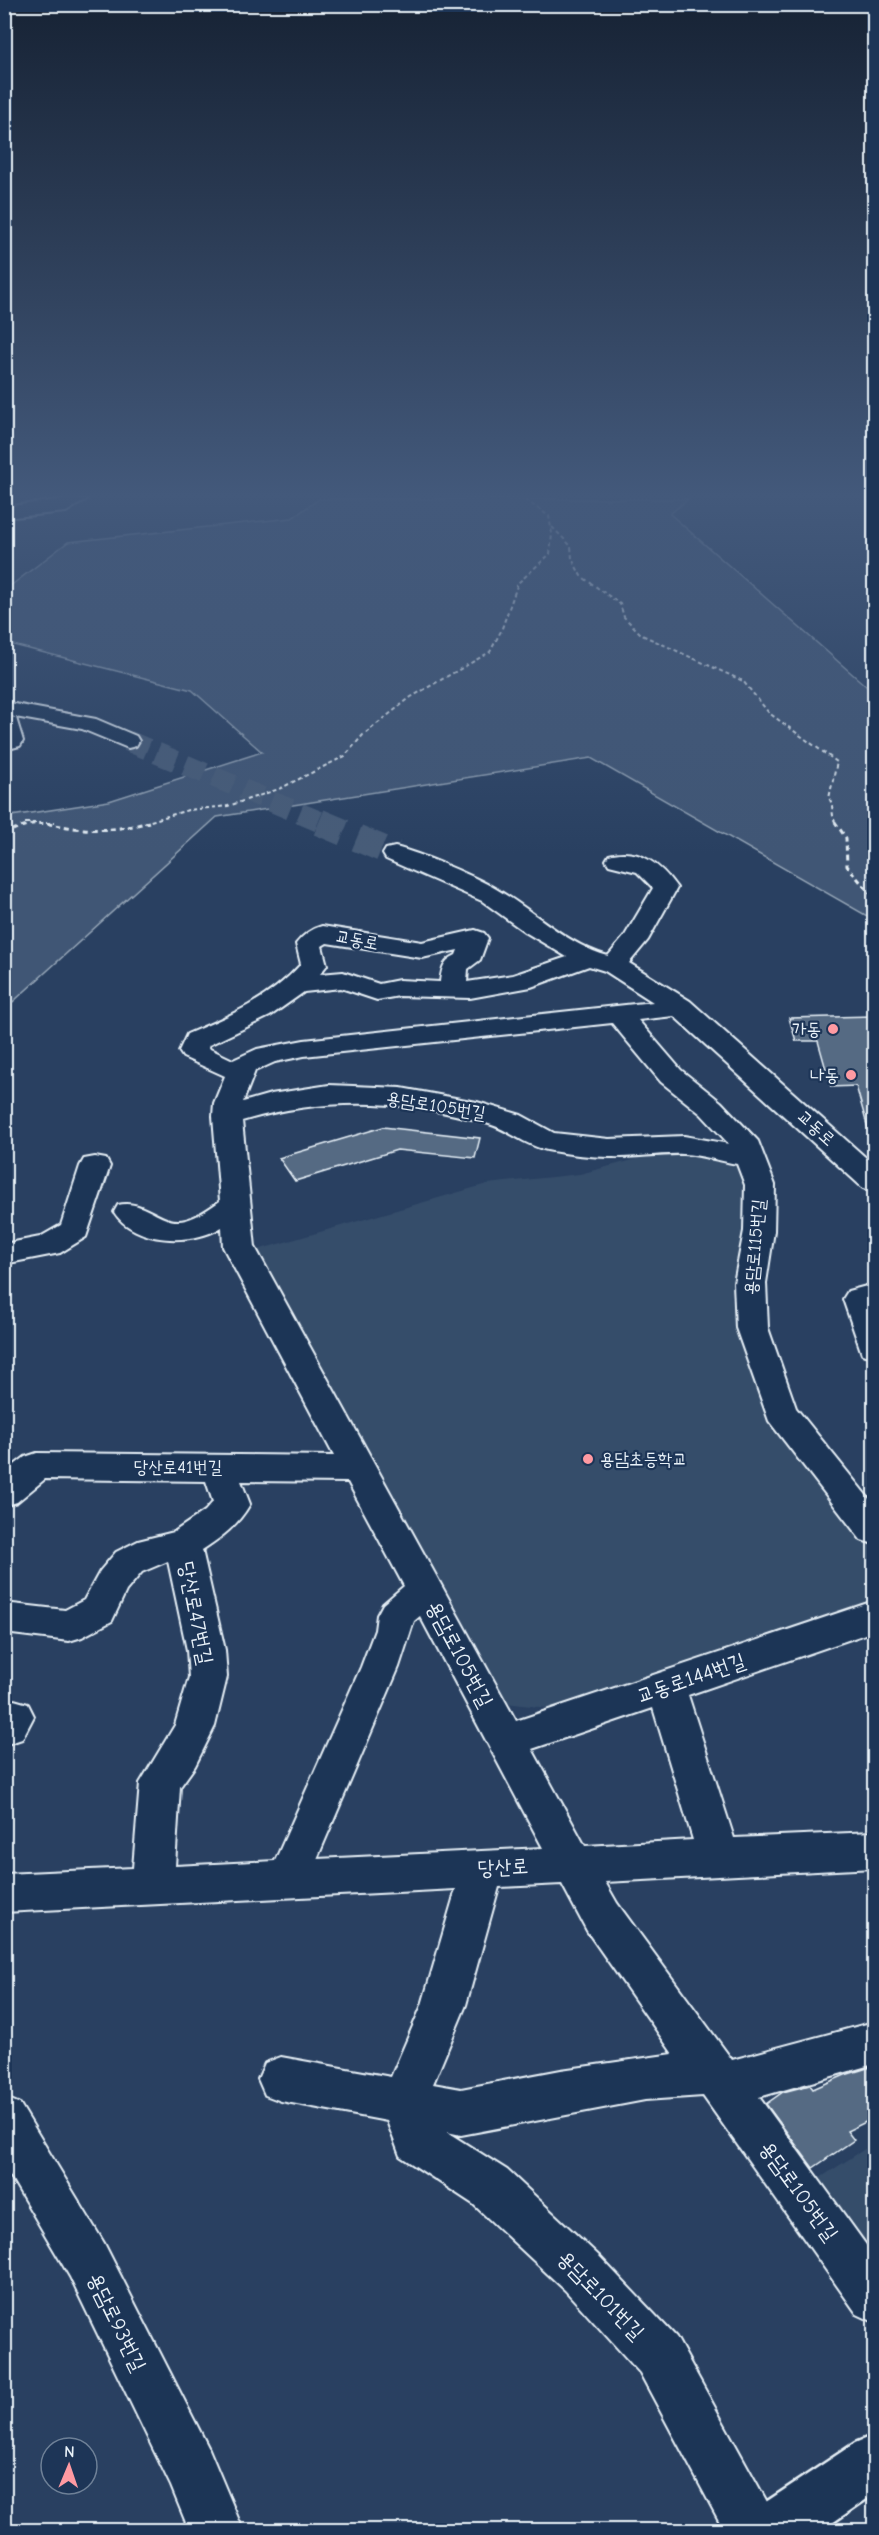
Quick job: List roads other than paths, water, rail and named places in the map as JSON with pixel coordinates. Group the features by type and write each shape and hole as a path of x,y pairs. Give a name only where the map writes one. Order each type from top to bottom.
{"main road":[{"path":"783,2526 874,2462"}],"street":[{"path":"4,708 88,724 128,741"},
{"path":"4,723 8,723 12,741 4,743"},
{"name":"교동로","path":"395,854 491,896 534,927 587,958 614,965 680,1008 874,1181"},
{"path":"614,965 635,940 665,888 656,873 641,862 618,860"},
{"name":"교동로","path":"299,984 314,965 309,944 322,934 422,950 475,938 466,960 456,965 452,990"},
{"path":"587,958 526,983 482,992 399,988 377,992 342,980 299,984 272,1006 197,1040 193,1051 219,1065 241,1072 243,1066 267,1055 304,1048 680,1008"},
{"name":"용담로115번길","path":"621,1016 671,1076 711,1108 743,1140 760,1185 759,1231 750,1283 752,1328 781,1412 874,1530"},
{"name":"용담로105번길","path":"241,1072 228,1103 227,1116 239,1247 602,1917 874,2297"},
{"name":"용담로105번길","path":"227,1116 271,1103 329,1094 401,1097 467,1108 511,1120 548,1141 609,1148 684,1145 749,1157"},
{"path":"4,1254 49,1246 75,1230 95,1166"},
{"path":"129,1212 148,1223 183,1233 208,1223 234,1205"},
{"path":"874,1295 859,1299 874,1346"},
{"name":"당산로41번길","path":"4,1493 37,1466 361,1469"},
{"name":"당산로47번길","path":"4,1618 69,1626 99,1610 110,1580 129,1561 155,1549 183,1545 218,1521 232,1504 218,1467"},
{"name":"당산로47번길","path":"153,1885 160,1783 181,1754 195,1726 208,1677 206,1650 183,1545"},
{"path":"288,1878 380,1667 394,1630 396,1615 425,1589"},
{"name":"교동로144번길","path":"507,1741 874,1616"},
{"path":"666,1687 719,1857"},
{"name":"당산로","path":"4,1893 573,1863 874,1850"},
{"path":"403,2102 444,2005 483,1868"},
{"path":"281,2079 461,2112 645,2078 718,2079 874,2043"},
{"name":"용담로101번길","path":"403,2102 417,2140 490,2187 582,2273 658,2355 783,2526"},
{"name":"용담로93번길","path":"4,2120 87,2260 190,2468 216,2530"}],"tunnel":[{"path":"128,741 323,823"},
{"path":"319,822 395,854"}],"place":[{"name":"가동","path":"833,1029"},
{"name":"나동","path":"851,1075"},
{"name":"용담초등학교","path":"588,1459"}]}
